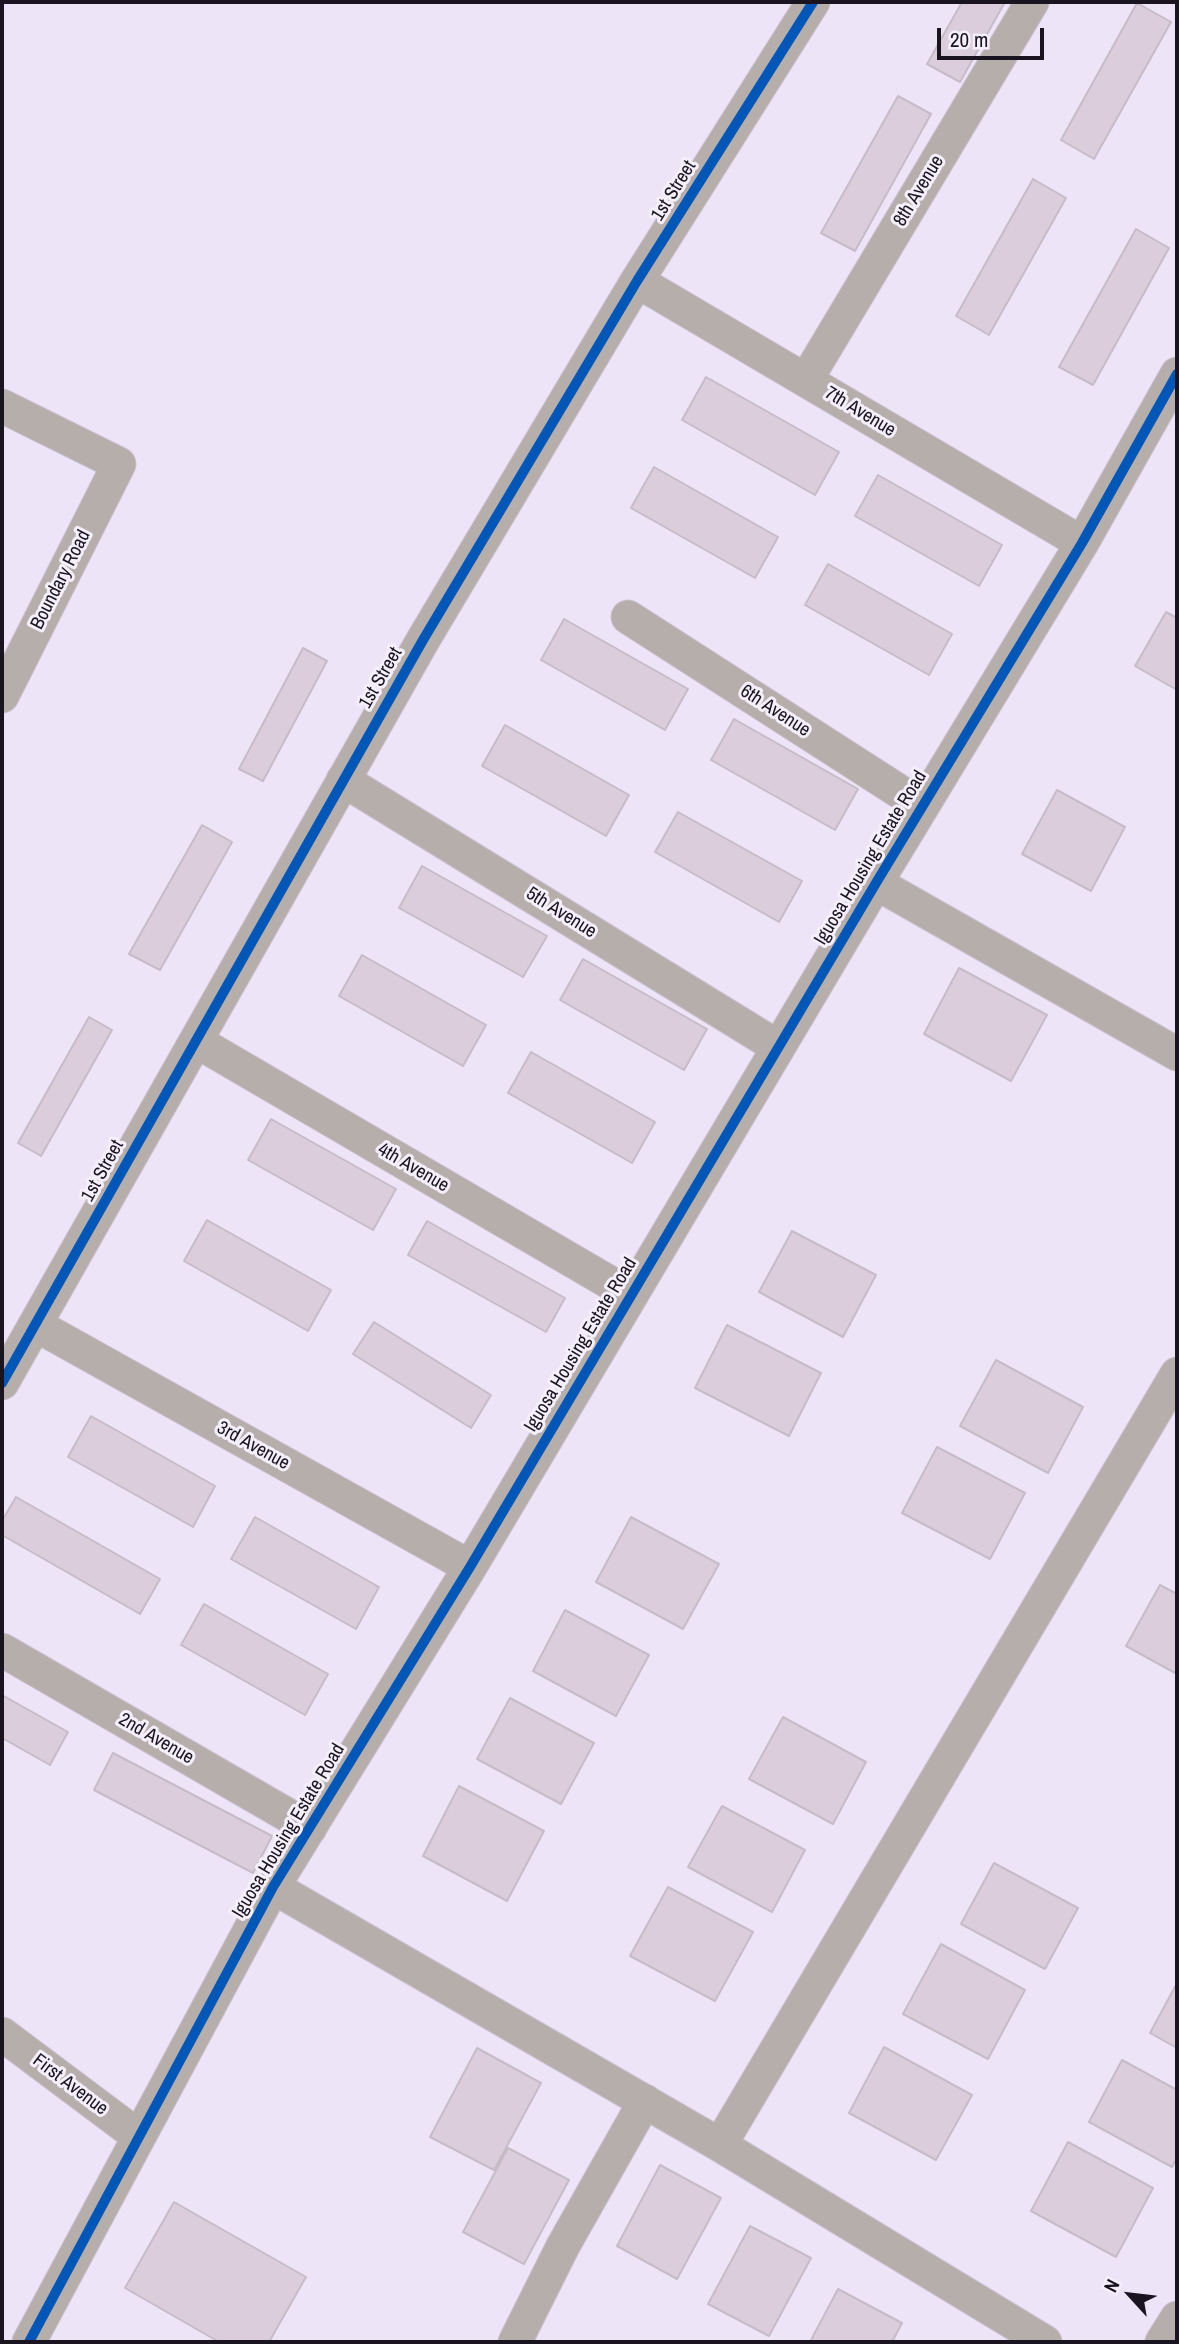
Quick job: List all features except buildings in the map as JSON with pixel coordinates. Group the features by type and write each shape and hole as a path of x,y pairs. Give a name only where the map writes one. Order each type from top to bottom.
{"street":[{"name":"1st Street","path":"2,1383 423,640 637,282 813,2"},
{"name":"8th Avenue","path":"806,380 1032,2"},
{"name":"7th Avenue","path":"637,282 1082,543"},
{"name":"Iguosa Housing Estate Road","path":"29,2342 273,1887 470,1567 922,806 1082,543 1177,373"},
{"name":"Boundary Road","path":"2,406 119,464 2,696"},
{"name":"6th Avenue","path":"628,617 922,806"},
{"name":"5th Avenue","path":"343,780 778,1047"},
{"path":"876,883 1177,1054"},
{"name":"4th Avenue","path":"196,1041 631,1295"},
{"name":"3rd Avenue","path":"36,1325 470,1567"},
{"path":"720,2144 1177,1374"},
{"name":"2nd Avenue","path":"2,1650 310,1828"},
{"path":"273,1887 720,2144 1045,2342"},
{"name":"First Avenue","path":"2,2034 138,2136"},
{"path":"515,2342 563,2246 645,2101"},
{"path":"1162,2342 1177,2319"}],"cycle path":[{"path":"2,1383 423,640 637,281 813,2"},
{"path":"29,2342 273,1887 470,1567 876,883 1082,543 1177,374"}]}
